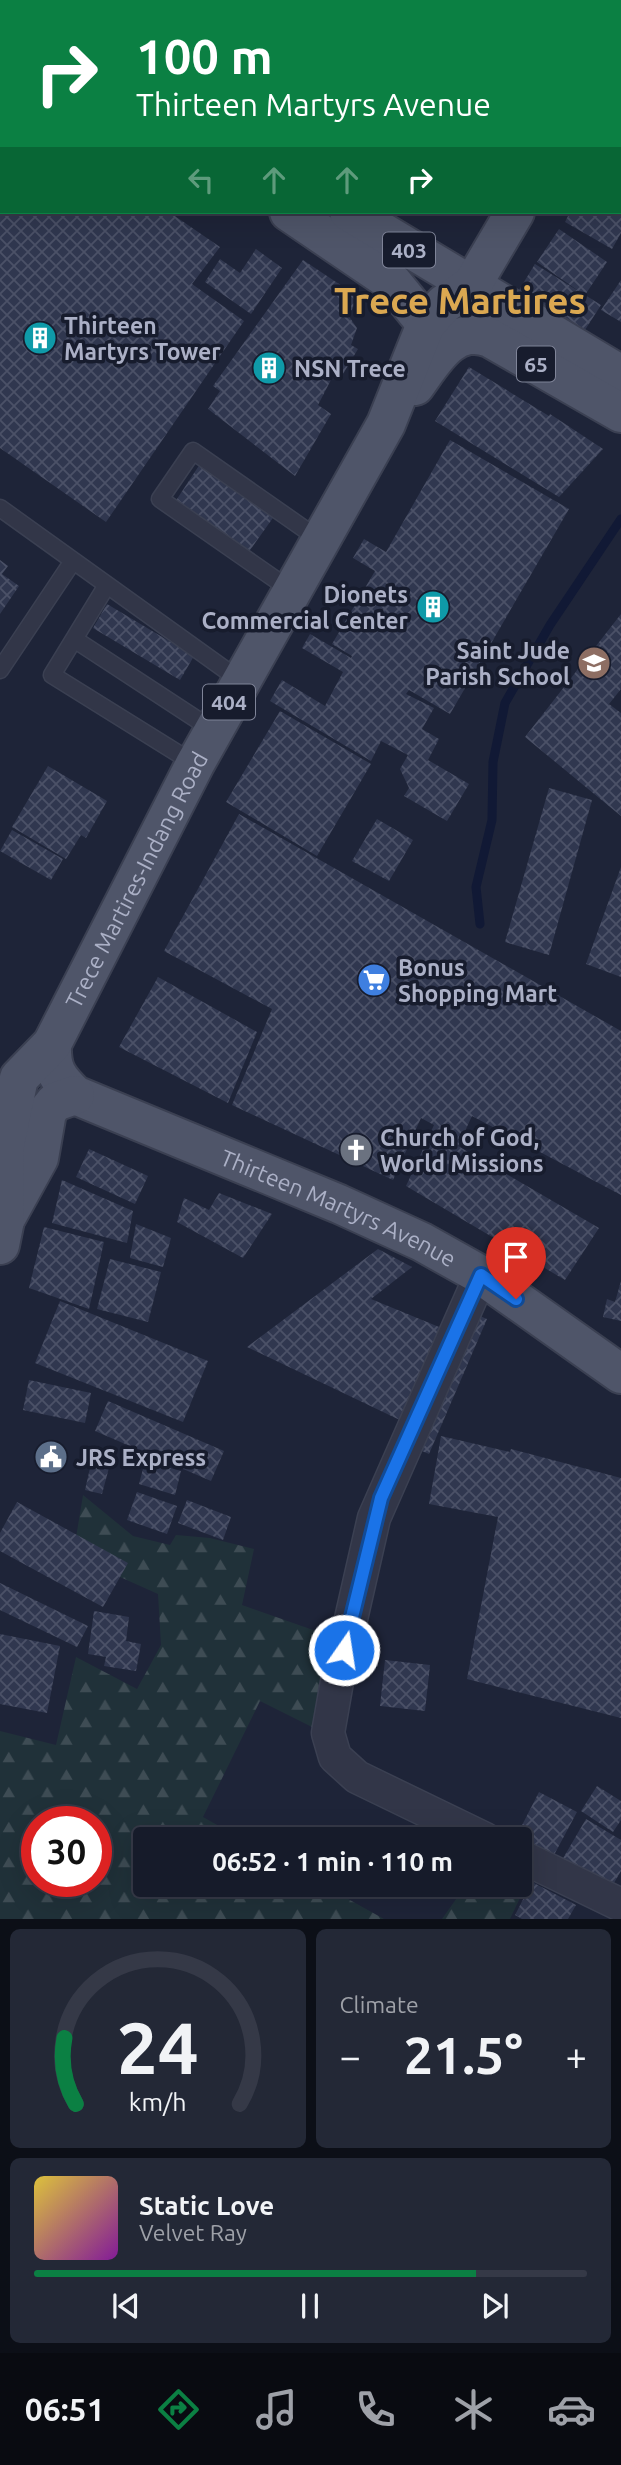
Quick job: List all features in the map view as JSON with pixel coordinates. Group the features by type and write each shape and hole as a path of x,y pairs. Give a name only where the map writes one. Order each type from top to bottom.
{"main road":[{"name":"403","path":"292,214 392,282 437,335"},
{"name":"403","path":"352,214 472,285"},
{"path":"472,285 514,214"},
{"name":"Trece Martires-Indang Road","path":"10,1077 52,1044 213,730 437,335 444,304 472,285"},
{"name":"65","path":"472,285 615,391"},
{"name":"65","path":"437,335 485,336 615,391"},
{"path":"52,1044 51,1062 56,1077 75,1095"},
{"path":"3,1232 4,1149 10,1077 75,1095"},
{"path":"3,1232 39,1158 47,1112 55,1102 75,1095"},
{"name":"Thirteen Martyrs Avenue","path":"75,1095 371,1218 481,1275 621,1374"}],"street":[{"path":"460,1827 357,1777 335,1757 328,1733 338,1675 378,1508 481,1275"},
{"path":"532,1862 621,1905"}],"lane":[{"path":"292,591 160,499 193,451 320,540"},
{"path":"0,508 241,681"},
{"path":"0,670 73,561"},
{"path":"107,585 52,675 195,764"},
{"path":"74,639 213,730"}],"green space":[{"path":"83,1495 133,1536 170,1545 176,1535 210,1538 254,1549 242,1605 333,1637 312,1727 260,1701 203,1817 221,1827 133,1827 133,1897 345,1897 384,1919 0,1919 0,1731 56,1745 76,1657 137,1689 161,1645 158,1594 73,1556"},
{"path":"458,1897 520,1897 510,1919 442,1919"}],"building":[{"path":"0,214 172,214 220,247 192,284 244,321 106,522 0,448"},
{"path":"569,214 621,214 621,233 612,249 565,222"},
{"path":"559,229 607,262 585,295 601,305 585,330 519,290 535,264 580,292 537,262"},
{"path":"256,249 282,268 251,314 205,282 220,259 240,273"},
{"name":"NSN Trece","path":"303,260 360,298 348,315 357,328 351,345 358,349 340,379 334,374 318,405 331,414 295,476 208,409 220,391 213,386"},
{"path":"621,280 621,322 601,310"},
{"path":"469,367 549,416 550,414 603,449 559,497 435,421"},
{"name":"Dionets Commercial Center","path":"450,440 569,509 450,714 409,690 406,694 434,708 422,729 439,739 428,760 469,784 447,821 404,796 409,788 400,769 408,755 381,741 371,761 270,701 282,680 325,706 343,672 302,648 310,634 351,658 352,656 332,644 375,571 353,558 364,539 386,552"},
{"path":"200,464 275,515 248,553 245,550 236,562 176,521 185,509 175,502"},
{"path":"0,560 8,566 2,574 19,586 0,614"},
{"path":"107,604 194,656 180,680 93,628"},
{"name":"Saint Jude Parish School","path":"621,614 621,689 609,704 621,713 621,816 525,737"},
{"path":"280,711 371,764 317,856 226,802"},
{"path":"48,766 107,801 86,838 81,835 66,859 12,827"},
{"path":"549,788 592,800 549,955 505,942"},
{"name":"Bonus Shopping Mart","path":"239,814 621,1031 621,1195 472,1116 458,1146 599,1228 565,1280 406,1186 434,1125 421,1118 393,1180 232,1105 272,1009 164,951"},
{"path":"377,819 413,840 389,881 352,861"},
{"path":"12,830 63,859 51,880 0,851"},
{"path":"621,867 621,977 586,964"},
{"path":"158,977 257,1032 228,1103 119,1047"},
{"path":"89,1149 148,1176 135,1204 76,1177"},
{"path":"62,1180 133,1211 127,1243 52,1223"},
{"path":"219,1193 272,1214 243,1258 177,1222 184,1198 209,1210"},
{"path":"136,1224 171,1238 163,1267 130,1258"},
{"path":"44,1227 104,1242 89,1309 29,1288"},
{"path":"378,1249 412,1267 371,1299 444,1329 406,1423 247,1347"},
{"path":"110,1259 161,1272 148,1322 97,1309"},
{"path":"621,1281 621,1321 603,1317 607,1299 615,1302"},
{"path":"60,1301 208,1361 183,1422 35,1363"},
{"path":"468,1311 487,1319 429,1454 410,1446"},
{"path":"29,1380 91,1393 85,1423 23,1410"},
{"path":"108,1401 224,1451 211,1481 95,1431"},
{"path":"441,1436 510,1452 511,1449 621,1478 621,1718 467,1679 498,1517 429,1504"},
{"path":"92,1459 110,1464 102,1494 85,1490"},
{"path":"145,1461 181,1471 175,1495 139,1484"},
{"path":"137,1492 177,1506 167,1534 127,1520"},
{"path":"187,1500 231,1517 223,1540 178,1523"},
{"path":"17,1502 128,1563 103,1607 0,1551 0,1533"},
{"path":"0,1583 88,1626 77,1647 0,1610"},
{"path":"94,1611 129,1617 126,1641 141,1644 136,1671 104,1666 106,1657 88,1654"},
{"path":"0,1634 60,1646 47,1713 0,1704"},
{"path":"385,1660 430,1665 425,1711 380,1706"},
{"path":"597,1786 621,1801 621,1820 613,1832 581,1811"},
{"path":"539,1792 577,1812 554,1855 532,1843 532,1827 521,1827"},
{"path":"586,1819 621,1840 621,1871 611,1888 562,1860"},
{"path":"532,1882 576,1905 568,1919 522,1919 515,1915 524,1897 532,1897"}],"waterway":[{"path":"480,924 476,887 492,820 493,762 505,703 550,625 621,519"}],"place":[{"name":"Thirteen Martyrs Tower","path":"40,338"},
{"name":"NSN Trece","path":"269,368"},
{"name":"Dionets Commercial Center","path":"433,607"},
{"name":"Saint Jude Parish School","path":"594,663"},
{"name":"Bonus Shopping Mart","path":"374,980"},
{"name":"Church of God, World Missions","path":"356,1150"},
{"name":"JRS Express","path":"51,1457"}],"district":[{"name":"Trece Martires","path":"460,300"}],"route":[{"path":"344,1650 381,1498 481,1275 516,1299"}]}
